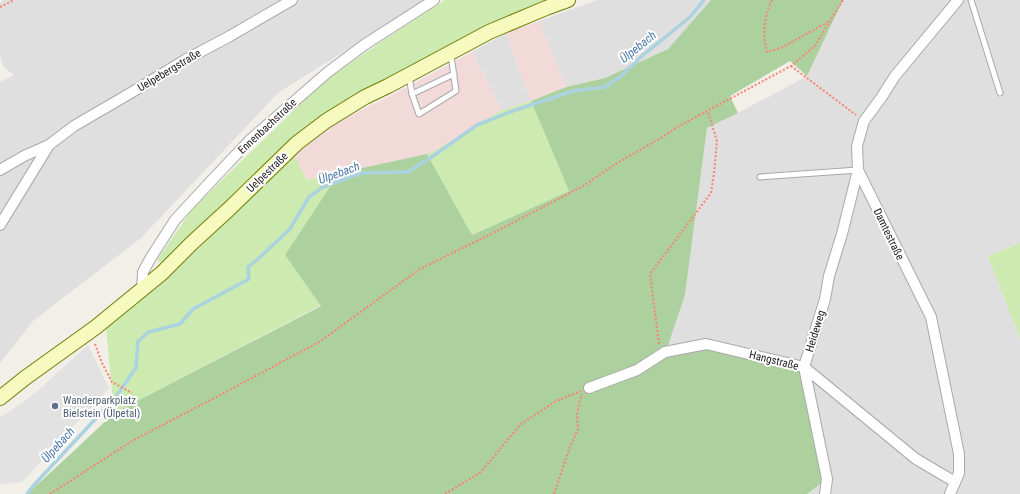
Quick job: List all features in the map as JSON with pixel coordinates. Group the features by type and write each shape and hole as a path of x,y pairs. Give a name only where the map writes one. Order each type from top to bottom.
{"main road":[{"name":"Uelpestraße","path":"0,398 90,331 162,273 297,143 326,121 365,97 489,32 568,0"}],"street":[{"name":"Uelpebergstraße","path":"0,170 24,156 49,145 74,126 185,60 292,0"},
{"name":"Ennenbachstraße","path":"142,289 143,272 175,220 251,139 328,72 364,45 434,0"},
{"name":"Damtestraße","path":"950,494 959,473 959,454 931,317 858,170 857,146 864,121 895,76 958,0"},
{"name":"Uelpebergstraße","path":"0,225 49,145"},
{"name":"Heideweg","path":"825,494 827,479 804,367 842,234 858,170"},
{"name":"Hangstraße","path":"589,388 637,370 666,352 706,344 804,367 916,459 954,482"},
{"path":"954,482 960,494"}],"lane":[{"path":"971,0 1000,93"},
{"path":"409,75 412,94 418,114 456,91 450,52"},
{"path":"412,94 454,74"},
{"path":"760,177 858,170"}],"path":[{"path":"0,8 14,0"},
{"path":"772,0 769,6 764,28 764,38 767,52 781,48 830,21"},
{"path":"50,494 132,441 319,342 420,269 493,233 584,185 679,126 791,66 814,46 843,0"},
{"path":"791,66 864,121"},
{"path":"660,355 650,274 711,193 718,141 708,111"},
{"path":"90,331 102,363 112,382 130,392"},
{"path":"445,494 481,472 521,424 556,401 589,388"},
{"path":"554,494 570,447 578,429 577,414 580,396 589,388"}],"shaded area":[{"path":"3,0 428,0 279,92 141,238 33,321 0,363 0,82 14,75 4,67 0,56 0,3"},
{"path":"598,0 711,0 668,49 605,78 566,87 539,21"},
{"path":"843,0 1020,0 1020,243 988,256 1020,339 1020,494 807,494 827,479 665,352 685,295 707,128 807,76"},
{"path":"539,21 566,87 531,101 506,33"},
{"path":"506,33 531,101 502,110 472,52"},
{"path":"472,52 502,110 433,153 307,180 294,155 340,121"},
{"name":"Wanderparkplatz Bielstein (Ülpetal)","path":"88,345 109,388 22,482 0,484 0,418 34,394"}],"green space":[{"path":"445,0 548,0 515,13 354,97 164,264 157,260 193,208 323,82"},
{"path":"711,0 843,0 807,76 790,61 730,96 738,113 707,128 685,295 666,351 706,344 804,367 827,479 807,494 27,494 114,413 321,306 285,255 339,173 427,154 472,235 569,191 531,101 566,87 605,78 668,49"},
{"path":"531,101 569,191 472,235 427,154 433,152 502,110"},
{"path":"294,155 307,180 339,173 285,255 321,305 114,413 106,328 198,249"},
{"path":"1020,243 1020,339 988,256"}],"waterway":[{"name":"Ülpebach","path":"27,494 114,399 136,368 138,341 149,332 180,324 193,309 249,279 248,267 290,229 309,197 323,187 361,173 408,172 477,125 573,91 605,87 621,76 642,56 690,17 704,0"}],"place":[{"name":"Wanderparkplatz Bielstein (Ülpetal)","path":"55,406"}]}
